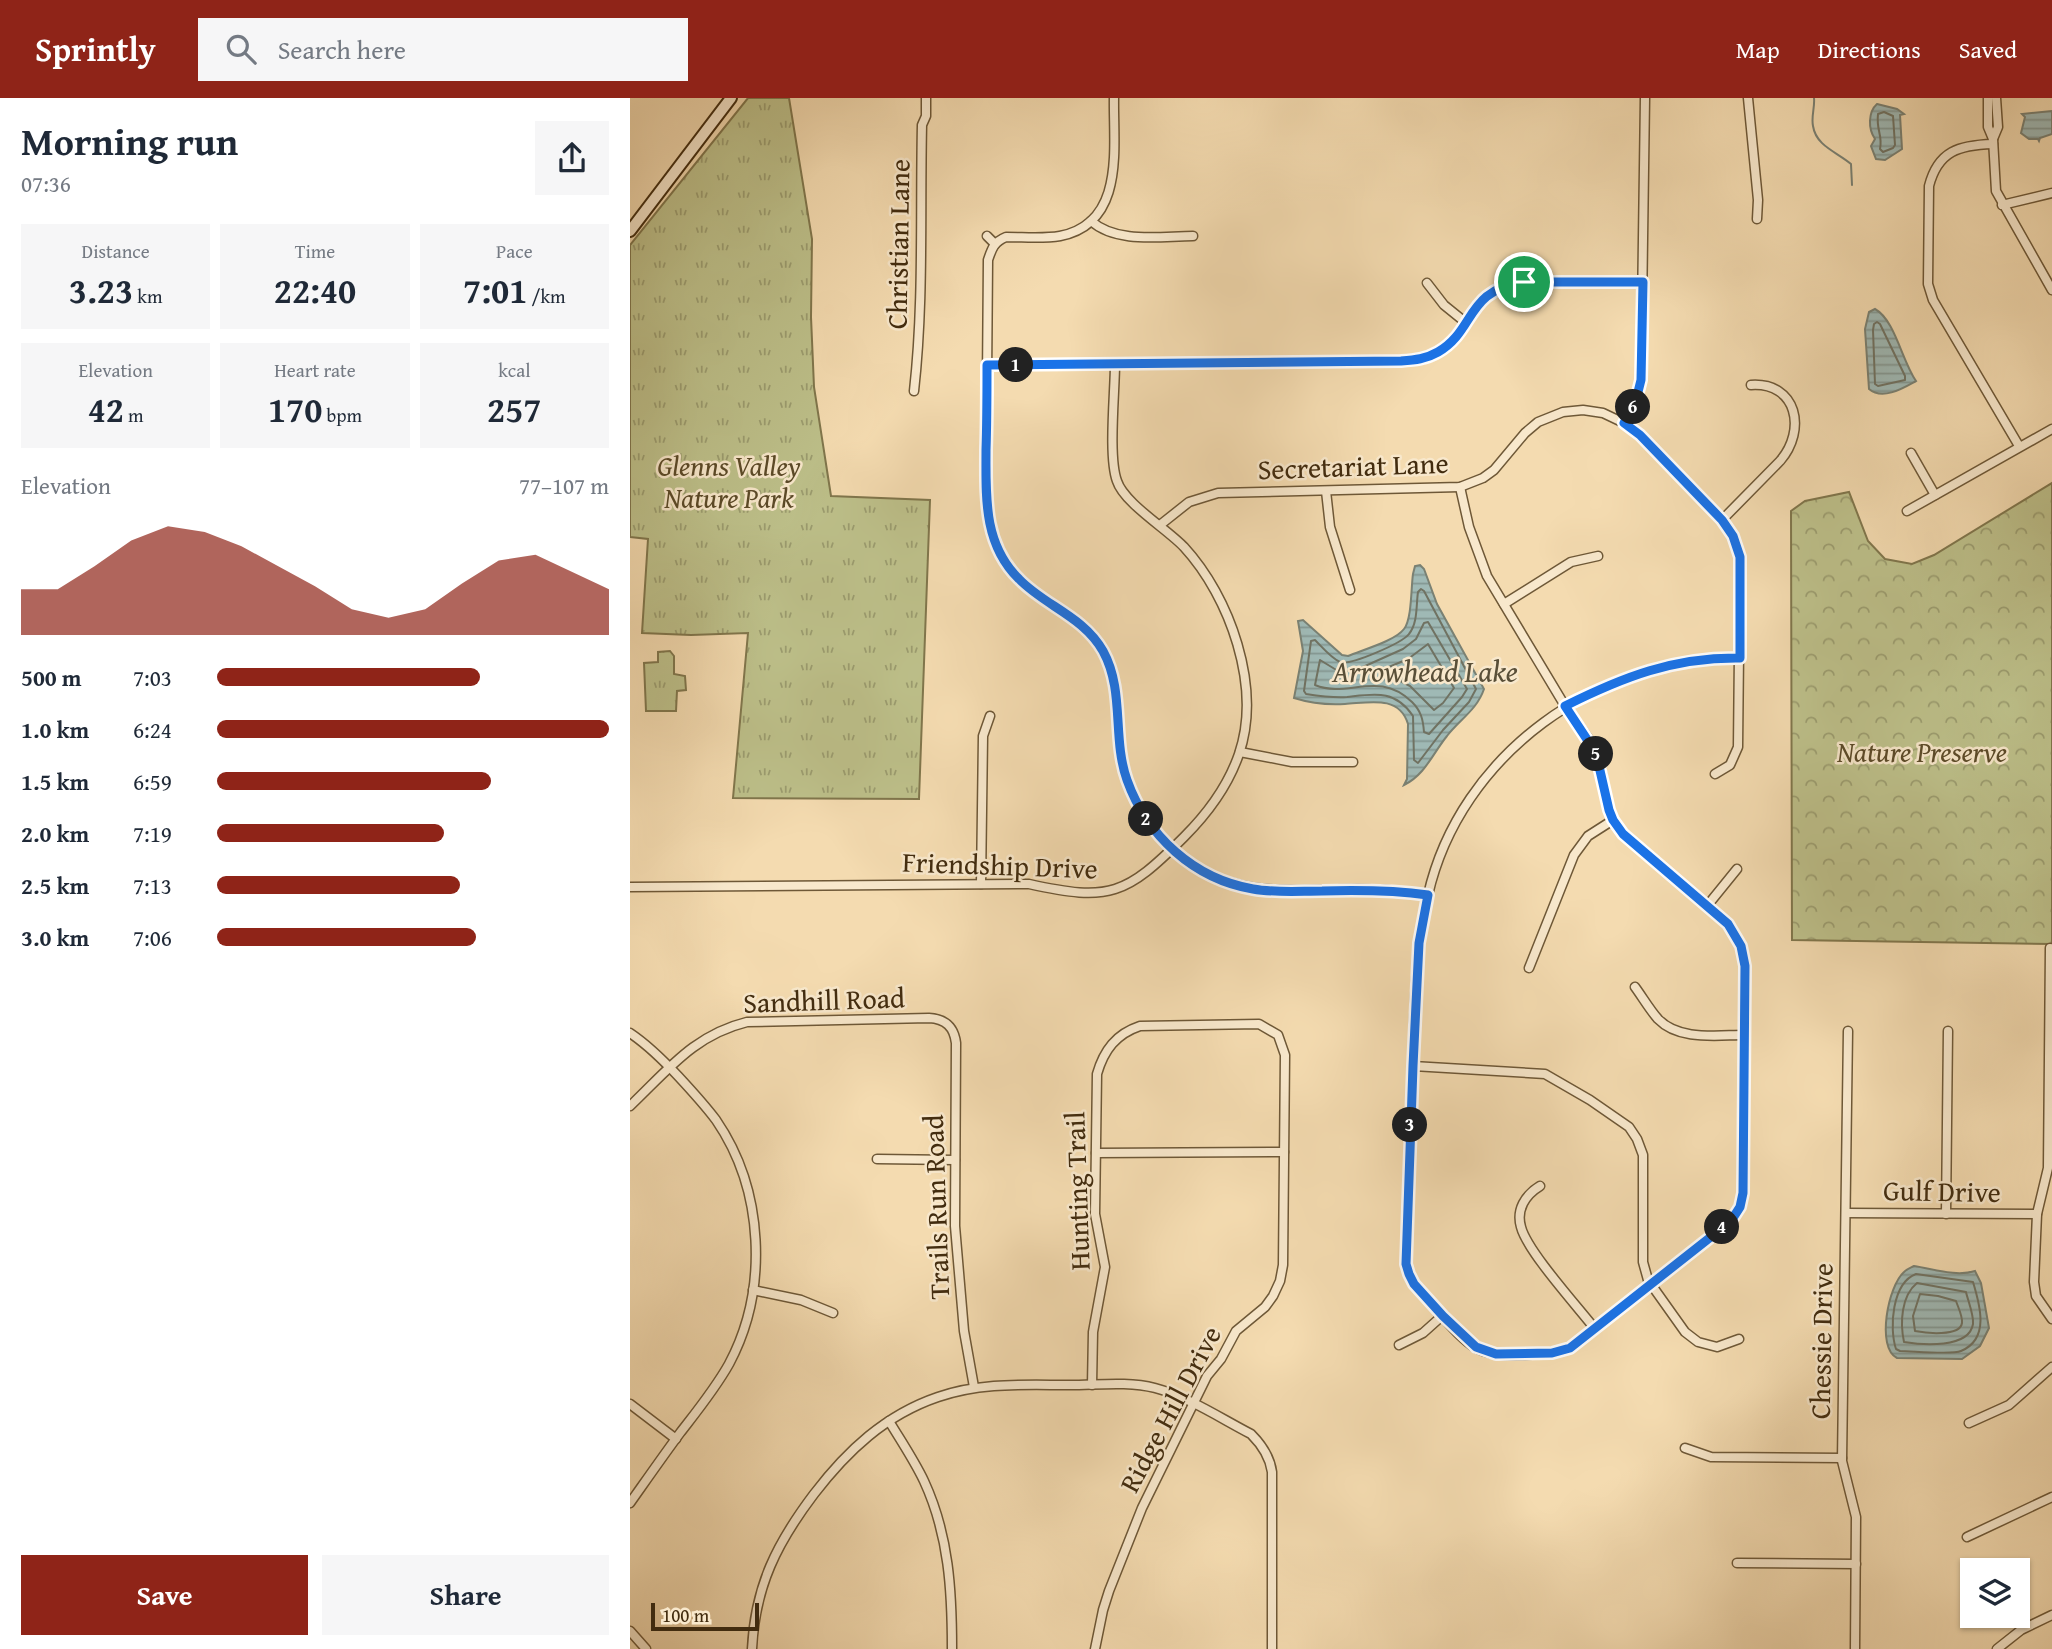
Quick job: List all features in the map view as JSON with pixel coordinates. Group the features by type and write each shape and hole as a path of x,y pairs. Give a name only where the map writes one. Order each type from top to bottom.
{"main road":[{"path":"630,232 726,101"}],"street":[{"name":"Christian Lane","path":"914,391 922,296 922,125 926,116 926,98"},
{"path":"1114,98 1113,176 1109,196 1100,211 1091,221 1063,235 1006,237 995,244 988,260 986,500 992,536 1017,578 1079,623 1103,651 1116,688 1119,744 1126,777 1142,814 1172,849 1204,873 1254,890 1385,890 1428,895"},
{"path":"1624,423 1636,400 1641,380 1645,98"},
{"path":"1748,98 1758,200 1757,219"},
{"path":"1988,98 1988,127 1993,141 1996,191 2052,290"},
{"path":"1993,141 1998,127 1996,98"},
{"path":"1993,141 1960,148 1948,154 1932,173 1928,187 1928,284 1933,300 2019,446"},
{"path":"2002,205 2052,193"},
{"path":"1091,221 1108,232 1121,236 1193,236"},
{"path":"987,236 995,244"},
{"path":"987,365 1425,359 1455,338 1483,299 1497,289 1513,284 1643,282"},
{"path":"1427,283 1444,305 1465,322"},
{"name":"Friendship Drive","path":"630,887 1029,884 1068,893 1091,894 1111,891 1144,875 1197,824 1214,803 1240,752 1246,701 1242,661 1234,631 1222,603 1203,572 1185,548 1128,498 1117,481 1114,463 1115,364"},
{"path":"1722,520 1780,461 1795,439 1794,412 1786,397 1776,388 1764,384 1751,385"},
{"name":"Secretariat Lane","path":"1160,525 1189,502 1217,493 1460,487 1483,478 1494,470 1525,433 1550,416 1583,410 1603,413 1624,423 1640,435 1722,520 1733,536 1740,557 1738,747 1730,765 1715,775"},
{"path":"1907,511 2052,429"},
{"path":"1911,453 1935,495"},
{"path":"1460,487 1477,552 1487,576 1565,706 1596,753 1613,820 1623,834 1728,924 1741,946 1745,966 1743,1193 1740,1207 1731,1221 1570,1348 1552,1353 1496,1354 1476,1347 1414,1284 1406,1264 1419,943 1428,895 1448,838 1479,787 1519,742 1565,706 1607,684 1648,670 1707,659 1740,658"},
{"path":"1326,491 1330,527 1350,590"},
{"path":"1504,604 1572,562 1598,556"},
{"path":"981,884 982,736 990,716"},
{"path":"1240,752 1292,762 1353,762"},
{"path":"1529,968 1574,855 1588,836 1613,820"},
{"path":"1707,906 1737,869"},
{"path":"2050,948 2048,1168 2036,1214 2034,1282 2036,1296 2052,1319"},
{"path":"1635,988 1660,1021 1675,1031 1692,1035 1744,1035"},
{"name":"Sandhill Road","path":"630,1106 704,1038 747,1022 929,1018 950,1025"},
{"name":"Ridge Hill Drive","path":"1096,1649 1103,1610 1142,1508 1207,1376 1221,1359 1236,1331 1265,1307 1280,1281 1283,1265 1285,1055 1283,1045 1276,1034 1259,1024 1154,1024 1130,1029 1113,1041"},
{"name":"Trails Run Road","path":"950,1025 956,1043 958,1279 974,1387"},
{"name":"Chessie Drive","path":"1848,1031 1842,1458 1856,1514 1855,1649"},
{"path":"1946,1214 1948,1031"},
{"path":"630,1034 645,1043 670,1068 717,1122 742,1172 748,1193 755,1230 756,1260 745,1325 730,1362 630,1503"},
{"name":"Hunting Trail","path":"1092,1385 1093,1332 1105,1267 1095,1214 1097,1074 1102,1058 1113,1041"},
{"path":"1413,1066 1545,1073 1629,1127 1643,1155 1643,1262 1650,1284 1685,1332 1698,1342 1717,1347 1739,1339"},
{"path":"1096,1153 1284,1152"},
{"path":"877,1159 955,1160"},
{"path":"1540,1186 1526,1197 1519,1212 1521,1228 1530,1246 1595,1329"},
{"name":"Gulf Drive","path":"1846,1213 2036,1214"},
{"path":"753,1290 801,1300 832,1313"},
{"path":"1399,1345 1423,1333 1443,1316"},
{"path":"1969,1423 2009,1405 2052,1367"},
{"path":"752,1649 757,1604 777,1548 790,1525 837,1464 854,1447 889,1421 924,1402 974,1387 1092,1385 1154,1388 1193,1404 1251,1434 1261,1444 1271,1465 1272,1649"},
{"path":"630,1404 676,1439"},
{"path":"889,1421 924,1483 937,1514 947,1554 952,1601 952,1649"},
{"path":"1685,1448 1711,1457 1842,1458"},
{"path":"1967,1537 2052,1497"},
{"path":"1737,1563 1856,1564"},
{"path":"1997,1649 2021,1630 2052,1615"},
{"path":"630,1631 646,1649"}],"green space":[{"name":"Glenns Valley Nature Park","path":"748,98 789,98 812,239 814,387 831,496 930,500 919,799 733,798 748,633 642,633 648,539 630,537 630,245"},
{"name":"Nature Preserve","path":"2052,483 2052,944 1792,940 1791,511 1805,501 1849,492 1868,541 1885,559 1912,564 1934,555"},
{"path":"670,651 674,656 674,674 685,676 686,690 677,691 676,711 646,711 644,663 658,662 658,652"}],"water":[{"path":"1877,104 1897,109 1904,114 1900,115 1902,149 1885,160 1876,159 1871,146 1875,139 1870,121"},
{"path":"2052,111 2052,134 2040,138 2039,141 2029,139 2021,133 2025,117 2022,114"},
{"path":"1875,309 1888,322 1916,381 1881,394 1869,389 1865,329 1869,312"},
{"name":"Arrowhead Lake","path":"1420,565 1437,604 1484,689 1477,703 1447,736 1418,776 1404,785 1407,779 1408,724 1404,714 1397,708 1381,702 1333,704 1294,698 1303,651 1298,621 1303,620 1342,655 1348,656 1386,641 1400,633 1407,624 1413,574 1415,566"},
{"path":"1914,1266 1953,1273 1975,1271 1981,1283 1989,1328 1980,1346 1962,1359 1897,1358 1891,1352 1886,1330 1889,1303 1898,1279"}],"waterway":[{"path":"1814,98 1815,133 1823,144 1851,164 1852,185"}],"route":[{"path":"1524,282 1643,282 1641,380 1636,400 1624,423 1640,435 1722,520 1733,536 1740,557 1740,658 1707,659 1648,670 1607,684 1565,706 1596,753 1609,810 1623,834 1728,924 1741,946 1745,966 1743,1193 1740,1207 1731,1221 1570,1348 1552,1353 1496,1354 1476,1347 1443,1316 1414,1284 1406,1264 1419,943 1428,895 1385,890 1254,890 1204,873 1187,862 1154,830 1142,814 1126,777 1119,744 1116,688 1103,651 1079,623 1017,578 992,536 986,500 987,365 1425,359 1455,338 1483,299 1497,289 1524,282"}]}
